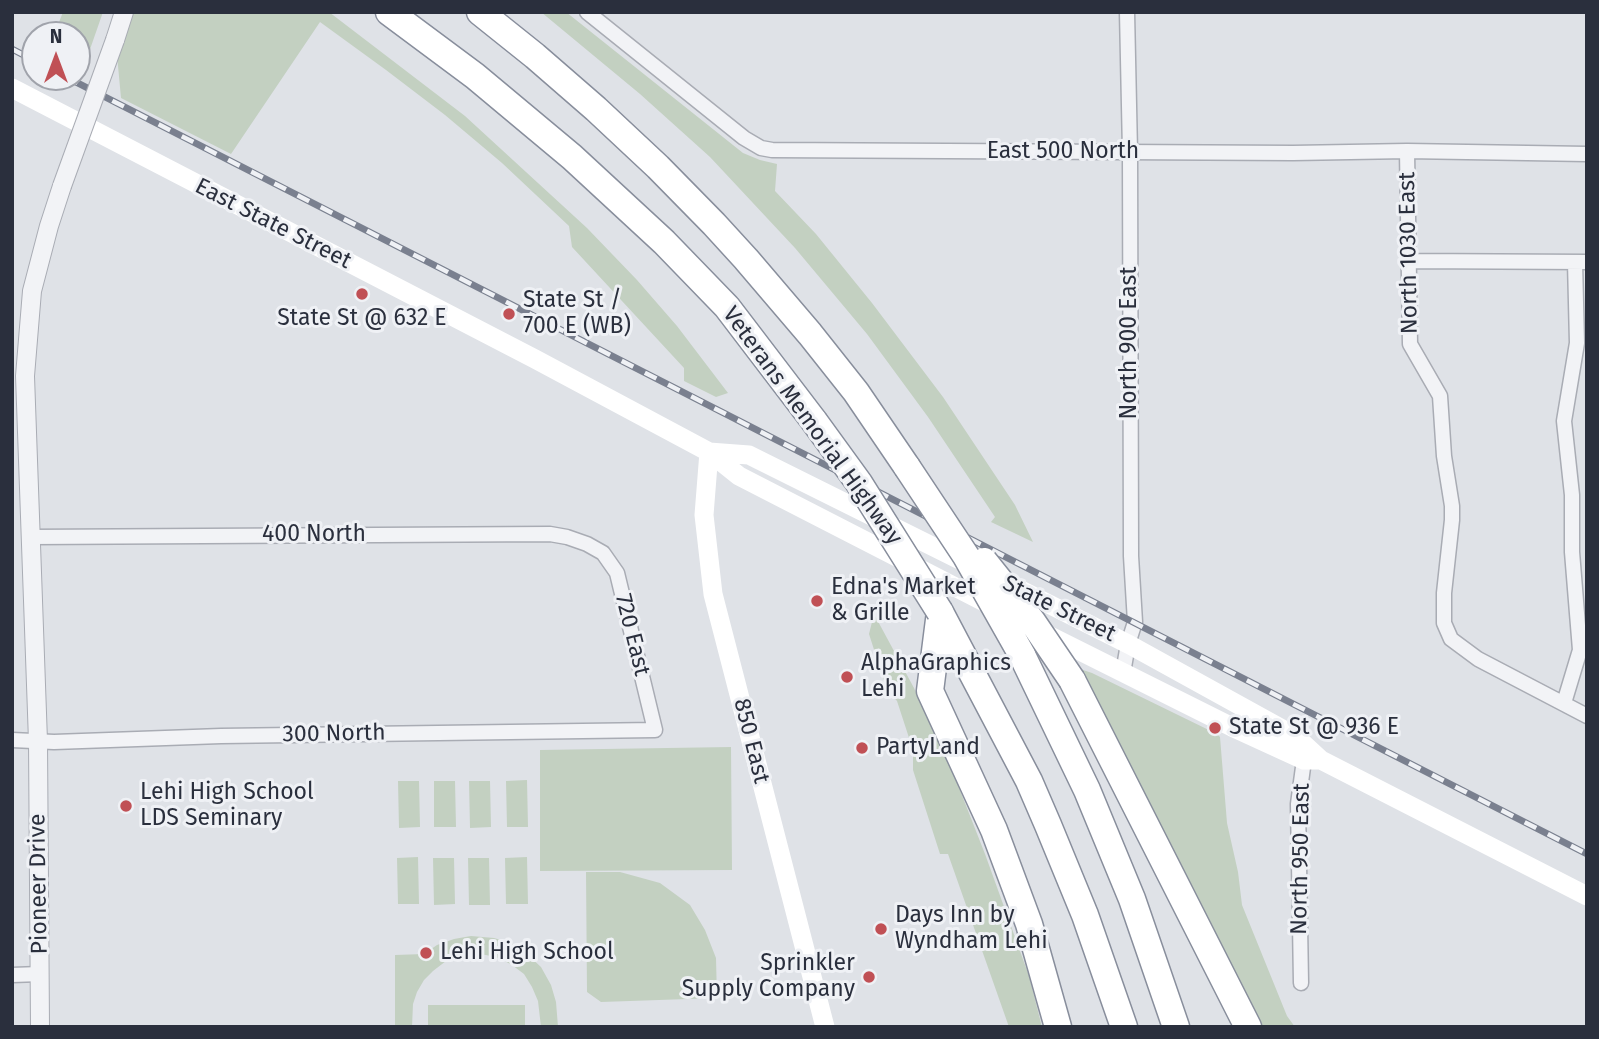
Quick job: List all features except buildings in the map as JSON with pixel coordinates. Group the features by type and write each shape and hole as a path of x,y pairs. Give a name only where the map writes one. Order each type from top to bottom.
{"highway":[{"name":"Veterans Memorial Highway","path":"389,12 475,75 572,157 664,242 727,307 859,483 940,612 1029,781 1085,915 1124,1027"},
{"name":"Veterans Memorial Highway","path":"480,12 596,109 658,167 714,225 810,334 856,392 908,467 995,605 1071,754 1136,910 1176,1027"},
{"path":"937,511 1010,593 1072,680 1248,1027"},
{"path":"940,612 930,691 994,830 1029,924 1058,1027"}],"main road":[{"name":"East State Street","path":"12,88 535,359"},
{"name":"State Street","path":"535,359 709,452 739,477 1122,673 1232,727 1312,760 1587,896"},
{"name":"State Street","path":"709,452 749,455 1128,643 1296,736 1312,760"},
{"name":"850 East","path":"709,452 704,514 713,594 825,1027"}],"street":[{"name":"Pioneer Drive","path":"40,1027 38,741 25,376 32,291 62,186 124,12"},
{"name":"East 500 North","path":"587,12 744,138 761,148 772,150 1293,153 1407,151 1587,154"},
{"name":"North 900 East","path":"1122,673 1135,622 1130,542 1130,152 1127,12"},
{"name":"North 1030 East","path":"1407,151 1410,344 1440,396 1444,456 1452,506 1444,623 1451,639 1478,659 1564,703"},
{"path":"1409,261 1581,262 1577,343 1564,421 1572,495 1572,552 1580,650 1564,703 1587,716"},
{"name":"400 North","path":"31,537 550,534 567,537 594,548"},
{"name":"720 East","path":"594,548 603,553 617,573 655,730"},
{"name":"300 North","path":"12,740 54,742 221,736 655,730"},
{"name":"North 950 East","path":"1301,983 1298,804 1312,760"},
{"path":"12,975 40,974"}],"green space":[{"path":"63,12 103,12 91,46 91,21 59,21"},
{"path":"133,12 329,12 465,116 587,228 677,326 728,393 716,397 684,381 684,368 572,247 569,226 502,163 445,115 320,22 231,154 121,98 117,55"},
{"path":"541,12 566,12 743,153 777,164 775,191 816,234 943,397 1015,505 1033,542 991,522 995,517 928,417 867,334 795,248 710,157 640,94"},
{"path":"874,614 914,688 954,775 1029,976 1042,1027 1009,1027 948,854 940,854 913,770 913,750 897,701 887,690 869,634"},
{"path":"1074,667 1092,673 1220,737 1227,823 1242,905 1287,1016 1295,1027 1263,1027 1199,913"},
{"path":"731,747 732,870 540,871 540,750"},
{"path":"527,780 528,827 507,827 506,781"},
{"path":"398,781 419,781 420,827 399,828"},
{"path":"434,781 455,781 456,827 434,827"},
{"path":"469,781 490,781 491,827 470,828"},
{"path":"418,857 419,904 398,904 397,858"},
{"path":"527,857 528,904 506,904 505,858"},
{"path":"433,858 454,858 455,904 434,905"},
{"path":"468,858 489,858 490,905 469,905"},
{"path":"586,872 620,872 660,883 690,905 705,930 716,958 717,998 601,1002 587,992"},
{"path":"471,936 511,943 541,967 551,985 556,1002 558,1027 541,1027 538,1001 524,974 499,958 472,954 446,961 433,971 417,992 413,1004 412,1027 395,1027 395,955 424,954 437,945"},
{"path":"428,1005 525,1005 525,1027 428,1027"}],"railway":[{"path":"12,49 21,54"},
{"path":"91,90 1587,854"}],"place":[{"name":"State St @ 632 E","path":"362,294"},
{"name":"State St / 700 E (WB)","path":"509,314"},
{"name":"Edna's Market & Grille","path":"817,601"},
{"name":"AlphaGraphics Lehi","path":"847,677"},
{"name":"State St @ 936 E","path":"1215,728"},
{"name":"PartyLand","path":"862,748"},
{"name":"Lehi High School LDS Seminary","path":"126,806"},
{"name":"Days Inn by Wyndham Lehi","path":"881,929"},
{"name":"Lehi High School","path":"426,953"},
{"name":"Sprinkler Supply Company","path":"869,977"}]}
